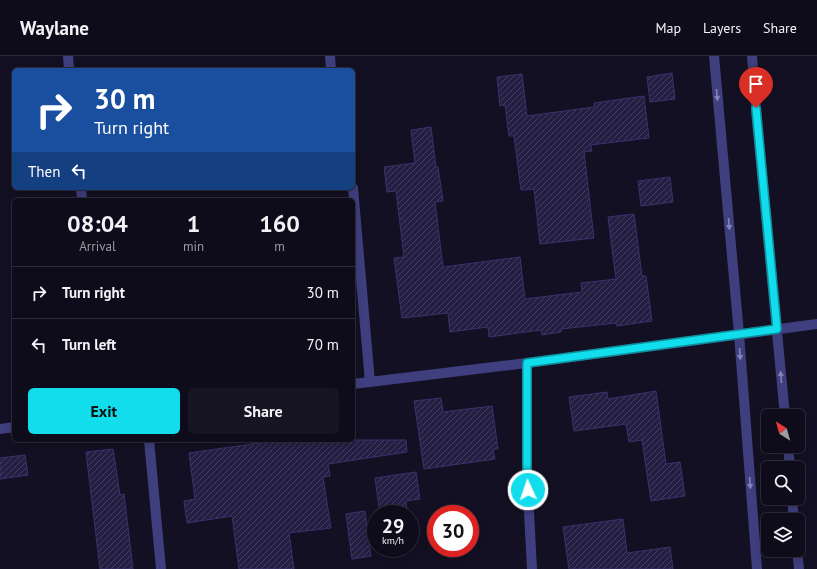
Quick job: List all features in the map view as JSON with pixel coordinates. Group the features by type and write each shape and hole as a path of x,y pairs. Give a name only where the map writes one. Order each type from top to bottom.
{"street":[{"path":"68,56 69,68"},
{"path":"330,56 331,68"},
{"path":"714,56 739,334 757,569"},
{"path":"752,56 784,409"},
{"path":"355,211 370,382"},
{"path":"355,384 527,363 817,324"},
{"path":"527,363 527,474 532,569"},
{"path":"0,429 12,427"},
{"path":"149,442 161,569"},
{"path":"798,557 799,569"}],"building":[{"path":"672,73 675,99 650,102 647,77"},
{"path":"522,74 527,116 594,107 594,103 644,96 649,138 591,145 592,151 584,152 594,238 540,244 534,189 521,190 514,136 509,136 505,105 500,106 497,77"},
{"path":"431,127 436,167 438,167 443,201 435,202 443,267 520,257 525,299 582,292 581,283 616,279 608,217 634,214 642,276 646,276 652,321 617,326 616,323 561,329 561,332 542,335 541,330 489,337 488,327 450,332 448,313 402,318 394,258 404,257 396,191 387,192 384,167 415,163 411,130"},
{"path":"670,177 673,202 641,206 638,181"},
{"path":"656,391 666,464 680,462 685,496 651,501 642,440 629,442 626,424 574,431 569,397 607,392 608,399"},
{"path":"441,398 443,412 492,406 498,449 493,449 495,459 424,469 414,401"},
{"path":"355,440 406,440 407,452 328,464 330,476 323,477 331,528 289,533 294,569 239,569 232,516 187,523 184,501 195,499 189,453 266,442 355,442"},
{"path":"113,449 120,495 124,494 133,569 100,569 86,452"},
{"path":"25,455 28,475 0,479 0,458"},
{"path":"416,472 420,499 406,501 406,505 379,505 375,478"},
{"path":"365,511 367,526 367,557 352,559 346,514"},
{"path":"623,519 627,553 670,547 673,569 569,569 563,527"}],"route":[{"path":"528,490 527,363 777,329 756,108"}]}
